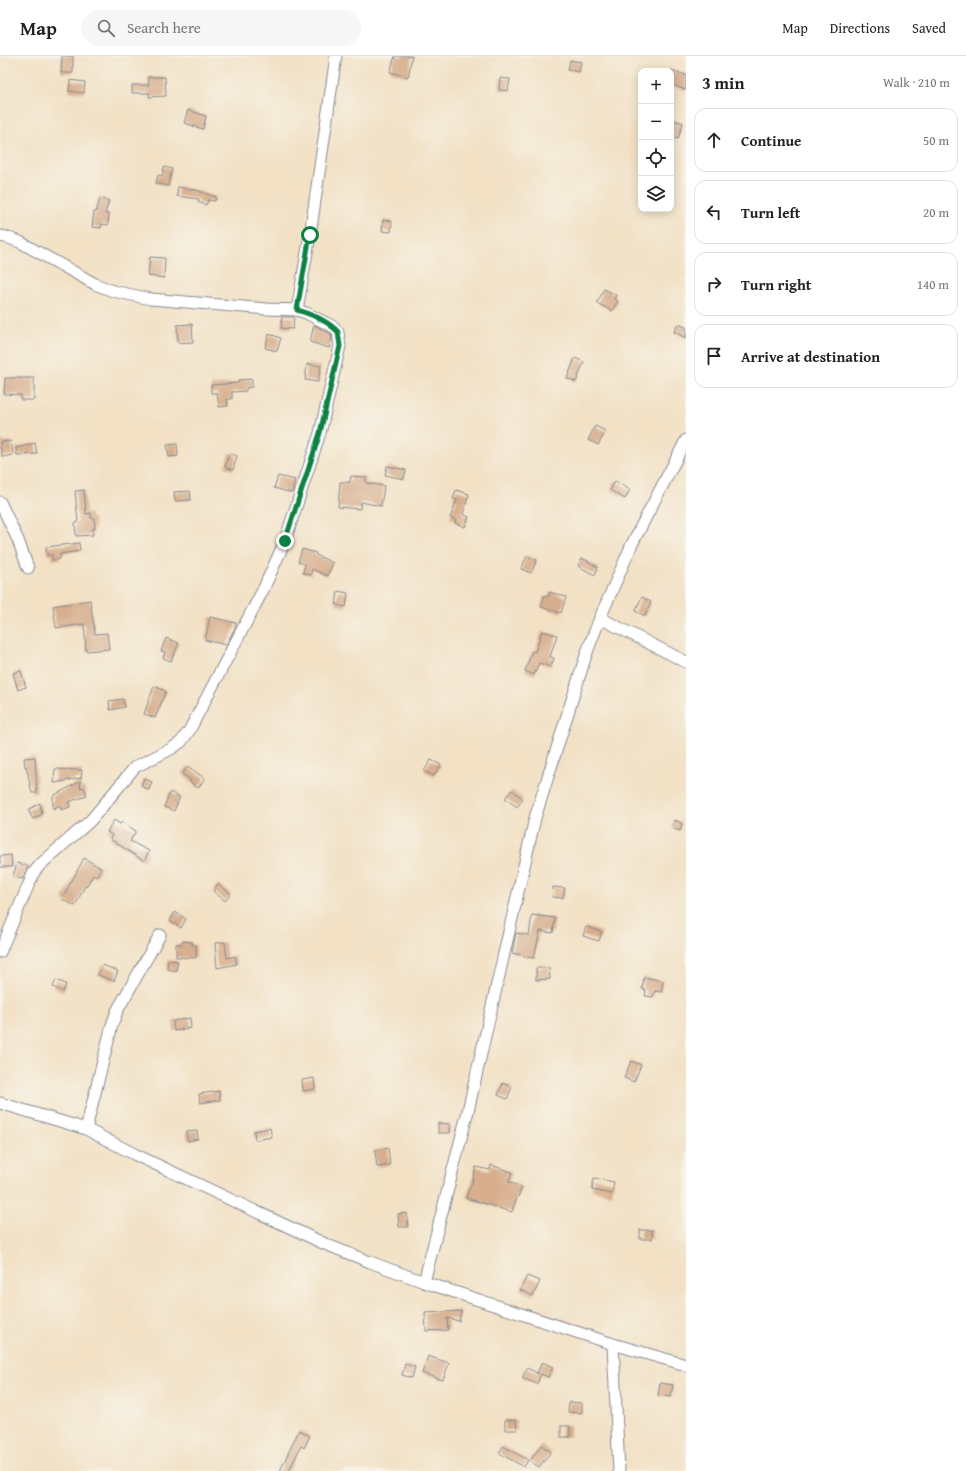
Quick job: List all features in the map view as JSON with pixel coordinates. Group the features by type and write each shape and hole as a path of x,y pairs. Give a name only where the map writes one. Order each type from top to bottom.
{"street":[{"path":"297,310 310,235 336,56"},
{"path":"0,236 20,242 95,284 113,291 151,299 297,310 334,327 338,332 340,346 320,433 285,541 264,590 190,731 171,749 135,767 91,820 34,872 0,952"},
{"path":"424,1282 468,1111 535,818 587,652 600,618 632,544 686,440"},
{"path":"0,502 18,540 28,568"},
{"path":"600,618 686,662"},
{"path":"86,1129 112,1025 118,1011 160,935"},
{"path":"0,1103 86,1129 136,1155 325,1244 370,1262 424,1282 613,1344 686,1365"},
{"path":"613,1344 619,1471"}],"building":[{"path":"62,56 73,56 73,73 61,73"},
{"path":"395,56 412,56 408,77 390,72"},
{"path":"570,60 581,62 579,72 568,70"},
{"path":"674,71 686,75 686,90 674,86"},
{"path":"148,77 165,77 166,96 149,97 149,93 132,93 132,85 149,85"},
{"path":"500,78 510,79 508,91 499,90"},
{"path":"70,80 85,82 84,93 69,91"},
{"path":"188,110 206,116 203,129 184,123"},
{"path":"674,120 683,123 678,139 674,138"},
{"path":"164,167 172,169 168,186 156,183 158,175 162,176"},
{"path":"178,187 196,190 216,197 215,201 208,200 206,205 198,202 199,199 177,196"},
{"path":"100,198 109,201 105,214 109,214 108,225 102,224 101,228 92,227 94,212 96,212"},
{"path":"383,220 392,221 391,232 382,231"},
{"path":"150,257 165,258 164,278 148,276"},
{"path":"604,289 616,295 614,299 618,301 612,311 597,303"},
{"path":"282,317 294,317 293,329 281,328"},
{"path":"192,324 193,342 178,343 177,325"},
{"path":"678,324 686,327 686,338 674,332"},
{"path":"314,325 331,335 332,338 329,348 310,342"},
{"path":"269,334 281,338 277,351 265,348"},
{"path":"575,358 584,362 576,382 567,378"},
{"path":"307,364 321,366 318,382 305,380"},
{"path":"5,378 34,378 34,400 21,400 21,395 4,394"},
{"path":"252,379 252,387 246,388 246,391 232,392 232,399 227,399 228,406 219,407 217,393 211,393 211,385 238,383 238,380"},
{"path":"595,426 606,431 598,445 588,440"},
{"path":"11,441 13,455 2,457 0,442"},
{"path":"35,443 37,454 17,455 16,448"},
{"path":"177,444 178,456 169,457 167,445"},
{"path":"229,453 237,456 233,470 225,467"},
{"path":"387,466 406,470 404,479 385,475"},
{"path":"278,476 295,480 292,493 274,488"},
{"path":"351,476 366,477 366,483 384,486 381,506 361,502 360,509 338,507 340,482 350,482"},
{"path":"615,481 630,490 625,499 610,490"},
{"path":"84,490 86,514 91,513 91,518 94,518 95,529 92,529 93,535 76,536 75,523 78,523 75,491"},
{"path":"456,490 469,494 463,514 469,517 465,527 455,523 456,520 450,518 457,500 453,499"},
{"path":"190,491 191,500 175,501 174,492"},
{"path":"79,543 80,551 60,554 60,559 52,560 52,555 47,555 46,547"},
{"path":"302,549 316,553 316,555 333,563 327,576 312,569 311,575 303,573 305,564 298,562"},
{"path":"527,556 537,560 531,573 521,569"},
{"path":"582,558 598,567 595,575 578,566"},
{"path":"338,591 348,593 346,607 336,605"},
{"path":"550,592 566,597 561,613 541,607 544,596 548,597"},
{"path":"642,597 651,602 645,616 635,611"},
{"path":"90,600 95,634 107,633 109,649 86,651 84,624 56,628 53,606"},
{"path":"210,617 236,623 226,645 205,640"},
{"path":"542,631 557,635 550,657 554,658 551,667 539,663 534,675 525,671 532,651 535,652"},
{"path":"166,638 179,643 171,661 163,658 165,652 161,651"},
{"path":"21,671 26,687 18,690 13,673"},
{"path":"154,686 166,691 155,718 144,714"},
{"path":"123,699 125,707 110,710 109,701"},
{"path":"35,757 37,793 32,793 24,758"},
{"path":"431,760 441,765 434,776 424,771"},
{"path":"187,767 205,778 198,788 190,782 191,780 182,774"},
{"path":"55,769 82,770 81,778 54,783"},
{"path":"144,778 152,782 149,790 141,786"},
{"path":"81,781 80,788 84,787 87,796 68,802 70,807 61,810 60,805 53,809 53,796"},
{"path":"512,790 523,799 517,807 505,798"},
{"path":"170,792 180,797 174,811 164,807"},
{"path":"40,803 42,814 33,819 28,810"},
{"path":"114,820 120,824 122,822 136,831 130,841 149,851 144,861 110,839 112,835 107,832"},
{"path":"674,820 682,823 680,831 672,828"},
{"path":"11,855 12,867 0,867 0,856"},
{"path":"84,858 101,868 96,877 93,875 86,887 85,886 75,906 62,899"},
{"path":"17,863 28,866 23,879 13,877"},
{"path":"218,884 231,894 225,901 213,891"},
{"path":"553,887 565,888 563,898 552,897"},
{"path":"175,912 186,919 181,928 170,921"},
{"path":"532,915 555,918 553,933 540,931 534,958 512,953 516,933 529,935"},
{"path":"586,927 602,932 599,941 583,936"},
{"path":"182,941 192,942 192,945 196,945 196,958 176,957 176,944 182,944"},
{"path":"225,942 227,958 235,956 237,964 217,968 215,943"},
{"path":"168,960 178,961 176,971 167,969"},
{"path":"102,965 118,971 114,981 98,975"},
{"path":"536,968 549,968 550,979 536,980"},
{"path":"644,977 663,981 661,992 655,991 653,997 645,996 646,990 642,989"},
{"path":"56,980 66,984 63,992 53,987"},
{"path":"190,1018 191,1028 174,1031 173,1021"},
{"path":"631,1061 641,1065 634,1082 624,1078"},
{"path":"314,1078 315,1089 303,1091 302,1080"},
{"path":"503,1083 512,1087 507,1099 498,1095"},
{"path":"219,1091 220,1100 200,1103 199,1094"},
{"path":"438,1123 450,1124 450,1133 438,1133"},
{"path":"270,1128 272,1137 255,1140 254,1131"},
{"path":"197,1131 198,1139 188,1141 186,1132"},
{"path":"388,1148 390,1165 377,1167 375,1150"},
{"path":"491,1165 512,1172 509,1182 522,1187 512,1212 466,1198 476,1167 490,1170"},
{"path":"594,1178 614,1182 612,1194 592,1190"},
{"path":"407,1213 408,1227 399,1227 398,1214"},
{"path":"640,1230 652,1230 652,1239 640,1239"},
{"path":"527,1276 540,1281 533,1296 520,1290"},
{"path":"461,1311 459,1321 447,1318 448,1330 426,1331 425,1313"},
{"path":"428,1356 449,1363 443,1380 422,1373"},
{"path":"542,1362 553,1367 548,1377 541,1374 537,1384 522,1378 527,1368 537,1373"},
{"path":"405,1364 415,1367 412,1378 402,1375"},
{"path":"660,1383 673,1385 671,1397 658,1395"},
{"path":"569,1402 582,1403 582,1413 568,1412"},
{"path":"505,1420 516,1420 517,1430 505,1430"},
{"path":"561,1426 570,1426 570,1437 561,1437"},
{"path":"299,1430 310,1436 304,1448 301,1446 289,1471 280,1471"},
{"path":"541,1445 551,1452 539,1467 530,1461"},
{"path":"503,1446 528,1460 524,1467 499,1453"}],"route":[{"path":"285,541 320,433 340,346 338,332 334,327 297,310 310,235"}]}
